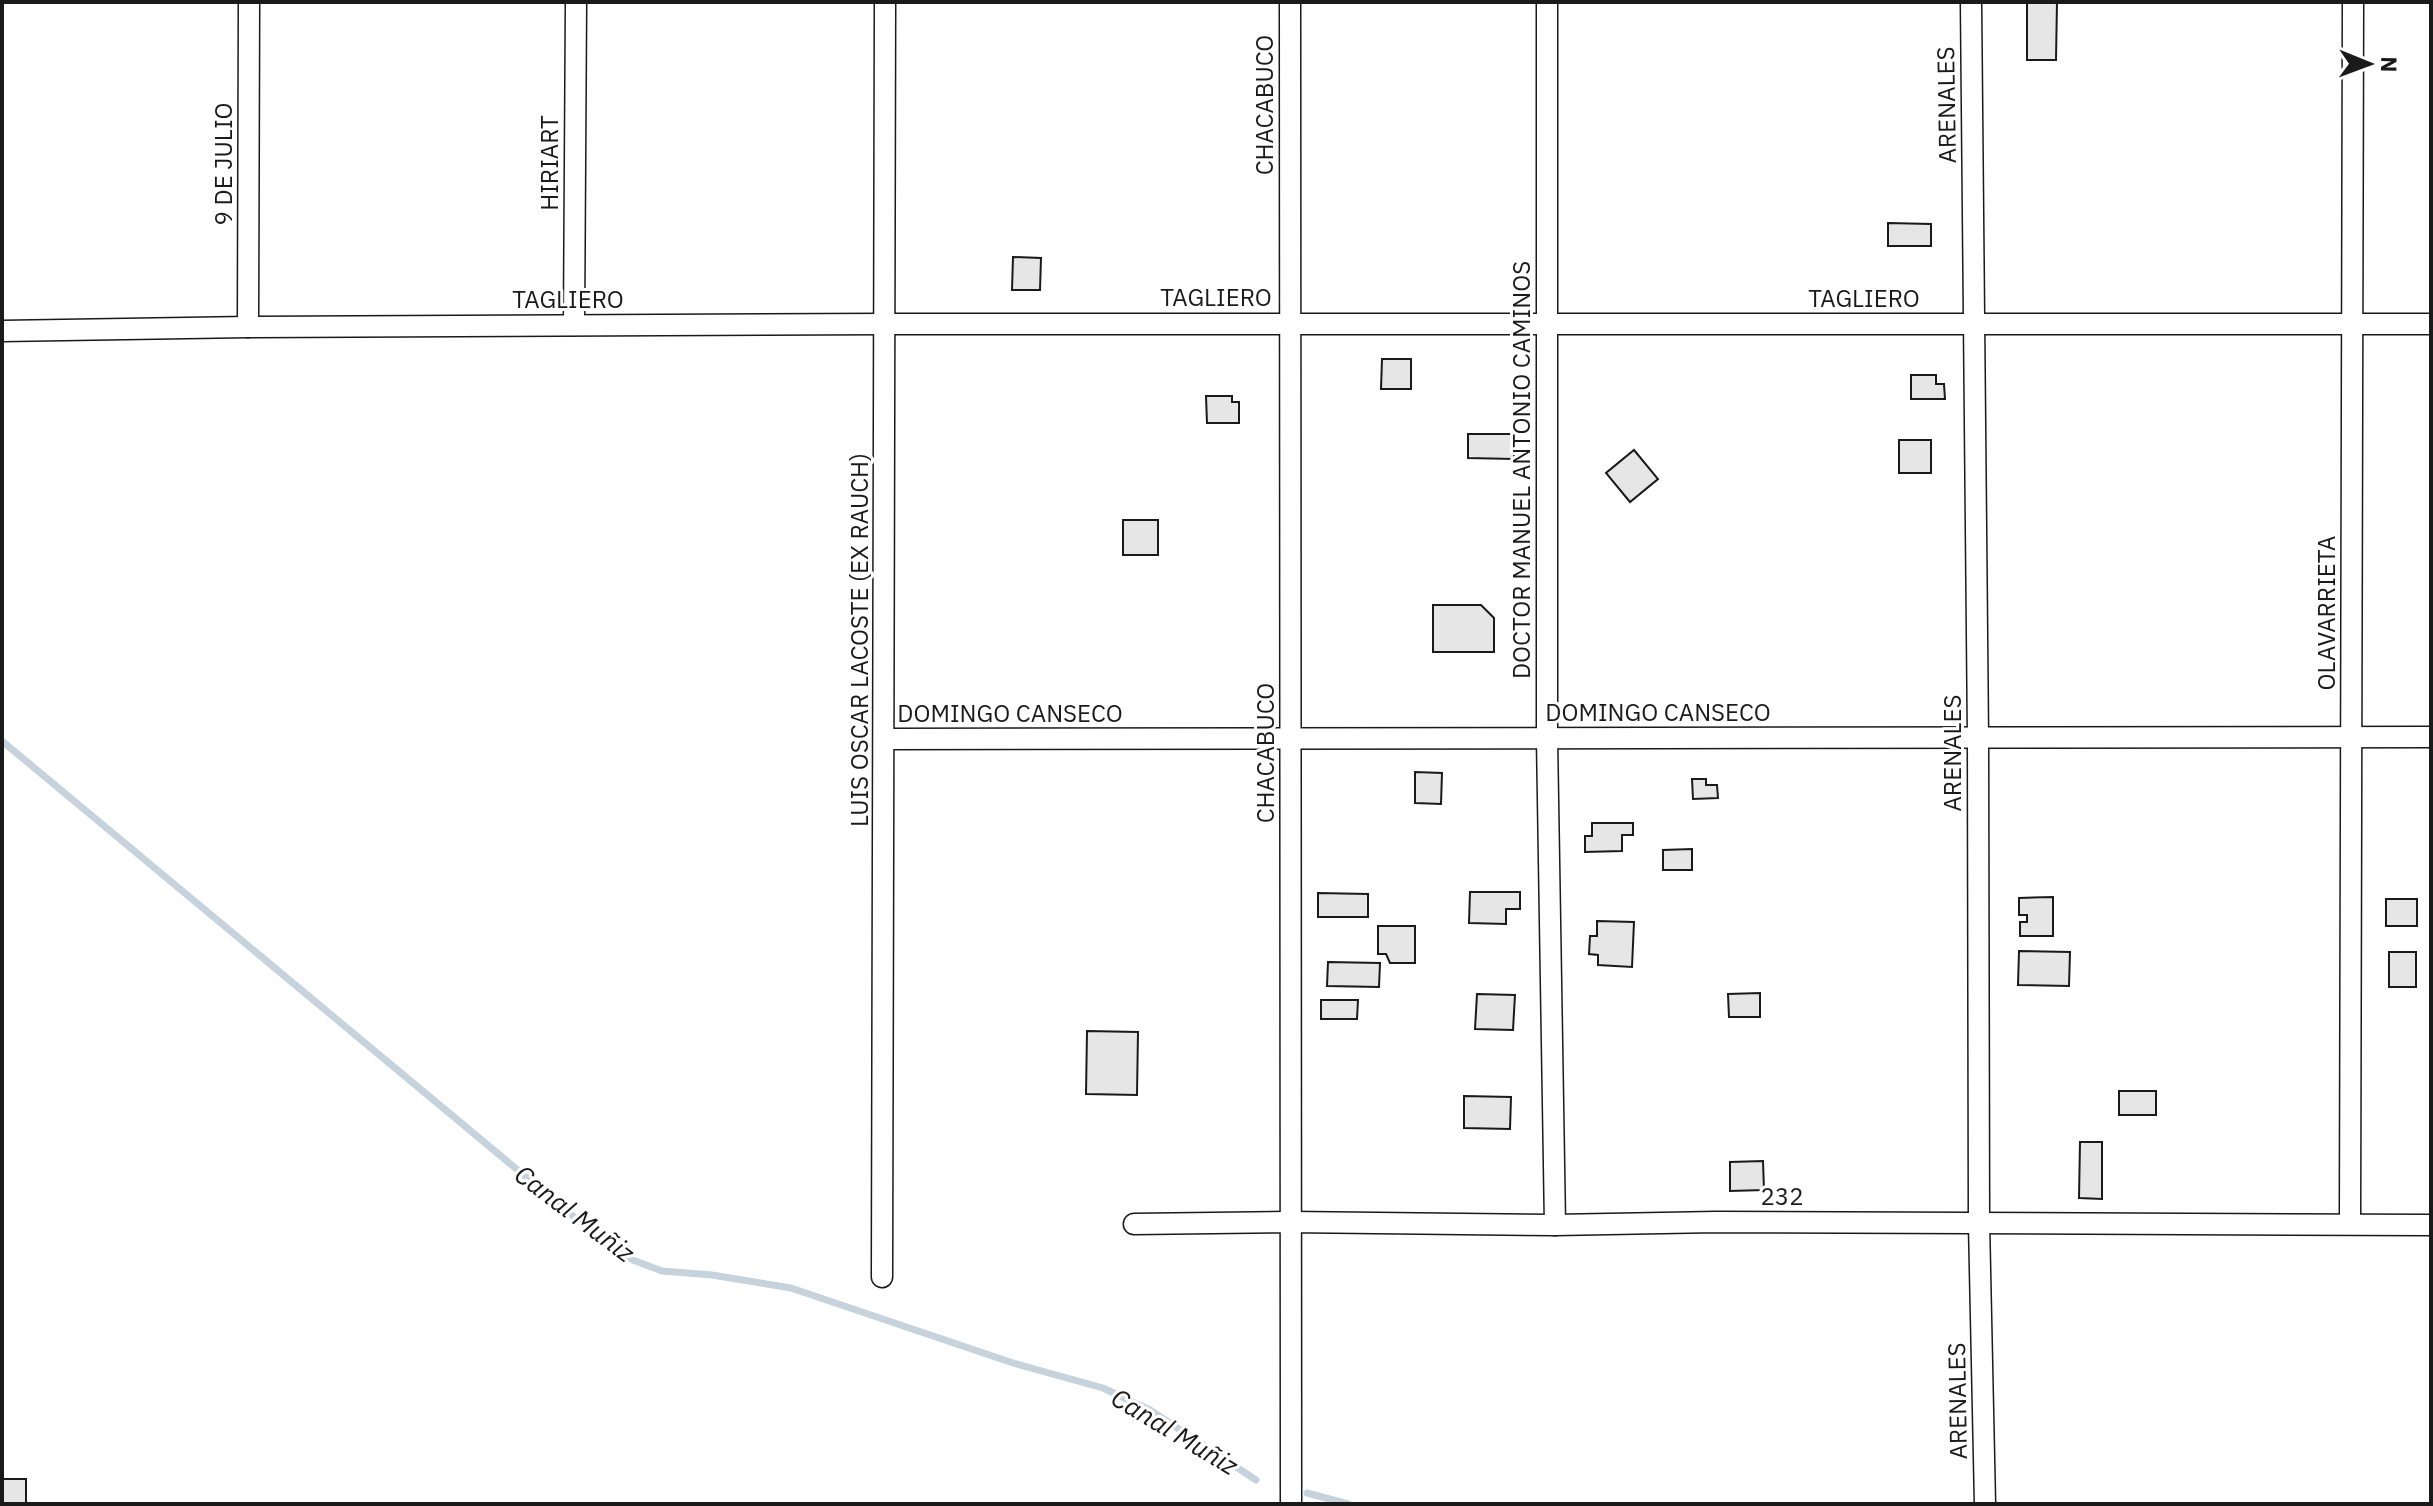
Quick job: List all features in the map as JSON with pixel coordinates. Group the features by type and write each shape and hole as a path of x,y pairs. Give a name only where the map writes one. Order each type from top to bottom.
{"street":[{"name":"9 DE JULIO","path":"248,327 249,2"},
{"name":"HIRIART","path":"574,325 576,2"},
{"name":"LUIS OSCAR LACOSTE (EX RAUCH)","path":"882,1277 885,2"},
{"name":"CHACABUCO","path":"1290,2 1291,1504"},
{"name":"DOCTOR MANUEL ANTONIO CAMINOS","path":"1547,2 1547,738 1555,1225"},
{"name":"ARENALES","path":"1971,2 1979,1223 1985,1504"},
{"name":"OLAVARRIETA","path":"2350,1224 2353,2"},
{"name":"TAGLIERO","path":"2,331 885,324 2431,324"},
{"name":"DOMINGO CANSECO","path":"885,739 2431,737"},
{"name":"232","path":"1134,1224 1555,1225 1716,1222 2431,1225"}],"building":[{"path":"2027,2 2057,2 2056,60 2027,60"},
{"path":"1888,223 1931,224 1931,246 1888,246"},
{"path":"1013,257 1041,258 1040,290 1012,290"},
{"path":"1382,359 1411,359 1411,389 1381,389"},
{"path":"1911,375 1936,375 1936,384 1944,384 1945,399 1911,399"},
{"path":"1206,396 1232,396 1232,402 1239,402 1239,423 1207,423"},
{"path":"1468,434 1515,434 1514,459 1468,458"},
{"path":"1899,440 1931,440 1931,473 1899,473"},
{"path":"1634,450 1658,479 1630,502 1606,473"},
{"path":"1123,520 1158,520 1158,555 1123,555"},
{"path":"1433,605 1481,605 1494,618 1494,652 1433,652"},
{"path":"1415,772 1442,773 1441,804 1415,803"},
{"path":"1692,779 1706,779 1706,785 1717,785 1718,798 1693,799"},
{"path":"1592,823 1633,823 1633,835 1622,835 1622,851 1585,852 1585,836 1592,836"},
{"path":"1692,849 1692,870 1663,870 1663,850"},
{"path":"1470,892 1520,892 1520,909 1506,909 1506,924 1469,923"},
{"path":"1318,893 1368,894 1368,917 1318,917"},
{"path":"2053,897 2053,936 2020,936 2020,922 2027,922 2027,915 2019,915 2019,898"},
{"path":"2386,899 2417,899 2417,926 2386,926"},
{"path":"1597,921 1634,922 1632,967 1598,965 1598,955 1589,954 1590,936 1597,936"},
{"path":"1378,926 1415,926 1415,963 1390,963 1386,954 1378,954"},
{"path":"2019,951 2070,952 2069,986 2018,985"},
{"path":"2389,952 2416,952 2416,987 2389,987"},
{"path":"1328,962 1380,963 1379,987 1327,986"},
{"path":"1760,993 1760,1017 1729,1017 1728,994"},
{"path":"1477,994 1515,995 1513,1030 1475,1029"},
{"path":"1321,1000 1358,1000 1357,1019 1321,1019"},
{"path":"1087,1031 1138,1032 1137,1095 1086,1094"},
{"path":"2119,1091 2156,1091 2156,1115 2119,1115"},
{"path":"1464,1096 1511,1097 1510,1129 1464,1128"},
{"path":"2080,1142 2102,1142 2102,1199 2079,1198"},
{"path":"1763,1161 1764,1190 1730,1191 1730,1162"},
{"path":"2,1479 26,1479 26,1504 2,1504"}],"waterway":[{"name":"Canal Muñiz","path":"2,741 597,1236 633,1260 662,1271 712,1275 791,1288 1013,1363 1103,1388 1150,1410 1256,1480"},
{"name":"Canal Muñiz","path":"1307,1493 1348,1504"}]}
